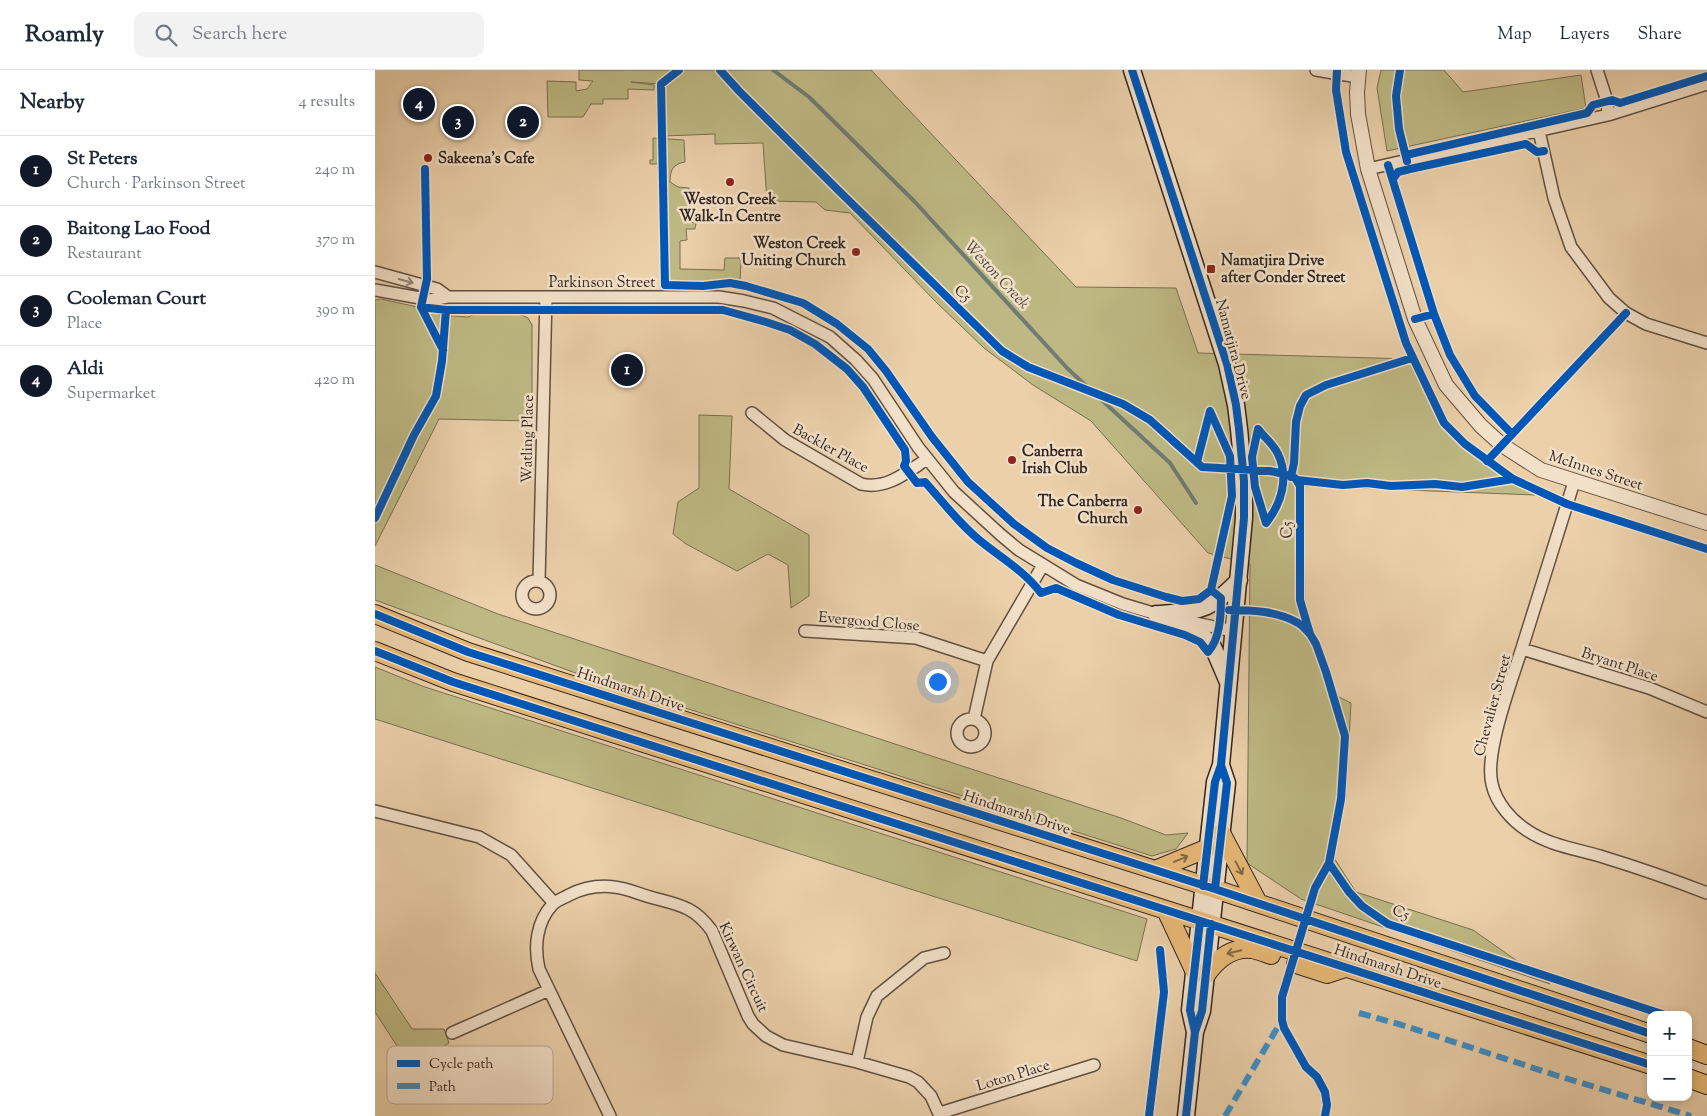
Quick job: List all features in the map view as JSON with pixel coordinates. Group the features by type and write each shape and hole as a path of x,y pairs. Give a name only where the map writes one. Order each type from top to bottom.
{"main road":[{"name":"Namatjira Drive","path":"1132,70 1227,364 1236,405 1244,481 1244,518 1239,580 1221,766 1215,782 1207,848 1209,887 1200,972 1202,1011 1195,1032 1186,1116"},
{"path":"1138,89 1139,77 1143,70"},
{"path":"1156,614 1207,608 1221,598 1239,580"},
{"name":"Hindmarsh Drive","path":"375,614 467,652 1209,887 1647,1033"},
{"path":"1156,614 1198,631 1213,647 1229,684"},
{"name":"Hindmarsh Drive","path":"375,651 453,682 1348,967 1647,1065"},
{"name":"Namatjira Drive","path":"1209,887 1221,833 1227,783 1221,766"},
{"path":"1221,833 1257,903"},
{"path":"1155,870 1207,848"},
{"path":"1166,910 1200,972 1212,966 1230,952 1252,949 1327,974 1348,967"},
{"path":"1692,1049 1707,1055"},
{"path":"1692,1079 1707,1085"}],"street":[{"path":"1316,70 1359,73"},
{"path":"1597,70 1607,101 1609,115"},
{"name":"McInnes Street","path":"1359,73 1357,92 1358,114 1368,169 1415,319 1446,386 1481,426 1502,445 1541,470 1707,523"},
{"path":"1368,169 1609,115 1707,84"},
{"path":"1539,131 1554,198 1571,247 1609,298 1626,313 1646,324 1707,343"},
{"name":"Parkinson Street","path":"375,272 437,289 448,297"},
{"name":"Parkinson Street","path":"375,290 431,300 448,297 719,297 773,308 830,337 856,360 873,379 927,458 954,492 1007,540 1076,585 1123,604 1156,614 1233,631"},
{"name":"Watling Place","path":"539,582 546,297"},
{"name":"Backler Place","path":"752,412 785,440 861,484 872,486 889,483 927,458"},
{"name":"Chevalier Street","path":"1574,482 1494,744 1491,760 1492,784 1499,800 1510,816 1529,831 1555,843 1654,872 1707,893"},
{"path":"974,719 987,661 1043,565"},
{"name":"Evergood Close","path":"805,630 916,638 987,661"},
{"name":"Bryant Place","path":"1522,648 1649,688 1707,712"},
{"path":"375,811 479,837 511,855 554,903 542,921 537,937 536,947 539,969 609,1116"},
{"name":"Kirwan Circuit","path":"554,903 578,891 596,887 614,887 690,909 705,921 712,931 748,1016 759,1031 783,1044 900,1073 917,1082 931,1096 940,1114"},
{"path":"857,1062 867,1017 877,996 924,958 944,953"},
{"path":"452,1033 549,990"},
{"name":"Loton Place","path":"940,1114 1094,1065"}],"shaded area":[{"path":"579,70 871,70 1076,287 1176,288 1198,353 1411,359 1440,422 1466,446 1535,495 1304,486 1305,626 1327,672 1335,695 1351,703 1346,798 1334,858 1356,892 1473,930 1550,984 1301,899 1247,863 1250,564 1208,553 1091,421 1033,385 984,348 936,302 850,213 825,210 816,202 767,201 763,143 715,144 715,134 664,136 660,84 631,82 654,85 654,90 628,89 628,99 603,99 603,104 591,104 583,117 548,117 547,81 576,82 576,91 587,89 593,81 579,80"},
{"path":"1381,70 1444,70 1463,92 1581,75 1586,108 1387,151 1377,88"},
{"path":"653,138 684,140 685,162 673,168 670,182 678,187 689,188 690,222 696,223 695,229 686,229 687,240 680,241 680,269 724,270 725,258 739,258 741,262 740,282 703,286 665,285 662,164 650,164 650,160 653,160"},
{"path":"381,299 436,311 439,315 468,317 477,313 519,314 528,318 532,325 532,421 439,419 375,546 375,300"},
{"path":"699,415 732,416 729,489 809,535 809,596 791,608 788,565 768,554 737,571 686,544 673,534 678,502 699,488"},
{"path":"375,565 498,614 1121,818 1166,835 1188,833 1176,849 1152,856 581,675 375,600"},
{"path":"375,667 422,686 1147,919 1137,961 375,719"},
{"path":"375,973 412,1029 444,1029 449,1043 444,1046 397,1046 375,1012"}],"waterway":[{"name":"Weston Creek","path":"773,70 809,97 914,201 1068,369 1170,463 1196,503"}],"marked path":[{"path":"1359,1013 1691,1116"},
{"path":"1225,1116 1282,1020"}],"cycle path":[{"path":"679,70 661,84 665,285 703,286 730,283 803,303 837,324 868,349 886,371 932,437 968,482 1014,524 1047,548 1113,580 1182,601 1199,599 1211,590 1232,496 1230,456 1210,411 1197,462"},
{"name":"C5","path":"720,70 836,188 1002,351 1028,367 1123,404 1150,420 1202,467 1270,471 1295,478 1300,486 1300,600 1310,634 1316,644 1326,672 1345,736 1341,799 1329,863 1315,888 1282,997 1282,1020 1284,1028 1306,1067 1317,1077 1325,1092 1327,1105 1325,1116"},
{"path":"1132,70 1227,364 1236,405 1244,481 1244,518 1221,765 1215,782 1203,886"},
{"path":"1297,480 1343,485 1367,483 1391,486 1435,484 1462,487 1513,479 1465,444 1444,423 1406,343 1346,152 1336,90 1337,70"},
{"path":"1400,70 1396,96 1399,129 1407,161"},
{"path":"1406,155 1587,113 1593,105 1612,100 1620,103 1707,76"},
{"path":"1393,179 1398,172 1526,144 1537,152 1544,151"},
{"path":"1388,165 1434,314"},
{"path":"425,169 427,279 421,307 443,350"},
{"path":"421,307 446,310 723,310 790,330 815,344 847,369 863,387 905,450 906,461 904,466 917,483 925,482 967,529 1021,572 1041,593 1056,588 1119,615 1185,635 1200,642 1208,652 1215,641 1221,612 1221,598 1211,590"},
{"path":"375,518 414,435 436,396 442,361 446,310"},
{"path":"1487,461 1626,313"},
{"path":"1415,319 1434,314 1450,355 1475,396 1512,434"},
{"path":"1291,477 1294,463 1296,422 1300,406 1306,395 1326,385 1412,358"},
{"name":"C5","path":"1258,429 1276,451 1283,472 1280,498 1266,523 1255,487 1252,457 1258,429"},
{"path":"1513,479 1567,504 1707,549"},
{"path":"1229,610 1255,611 1282,616 1299,624 1310,634"},
{"path":"375,614 468,652 1215,889 1647,1033"},
{"path":"375,651 453,682 1647,1064"},
{"path":"1215,889 1227,783 1221,765"},
{"name":"C5","path":"1329,863 1349,892 1362,906 1388,924 1653,1011"},
{"path":"1195,1032 1190,1010 1200,921"},
{"path":"1186,1116 1195,1032 1202,1011 1211,924"},
{"path":"1149,1116 1164,992 1160,950"}],"place":[{"name":"Aldi","path":"419,104"},
{"name":"Cooleman Court","path":"458,122"},
{"name":"Baitong Lao Food","path":"523,122"},
{"name":"Sakeena's Cafe","path":"428,158"},
{"name":"Weston Creek Walk-In Centre","path":"730,182"},
{"name":"Weston Creek Uniting Church","path":"856,252"},
{"name":"Namatjira Drive after Conder Street","path":"1211,269"},
{"name":"St Peters","path":"627,370"},
{"name":"Canberra Irish Club","path":"1012,460"},
{"name":"The Canberra Church","path":"1138,510"}]}
